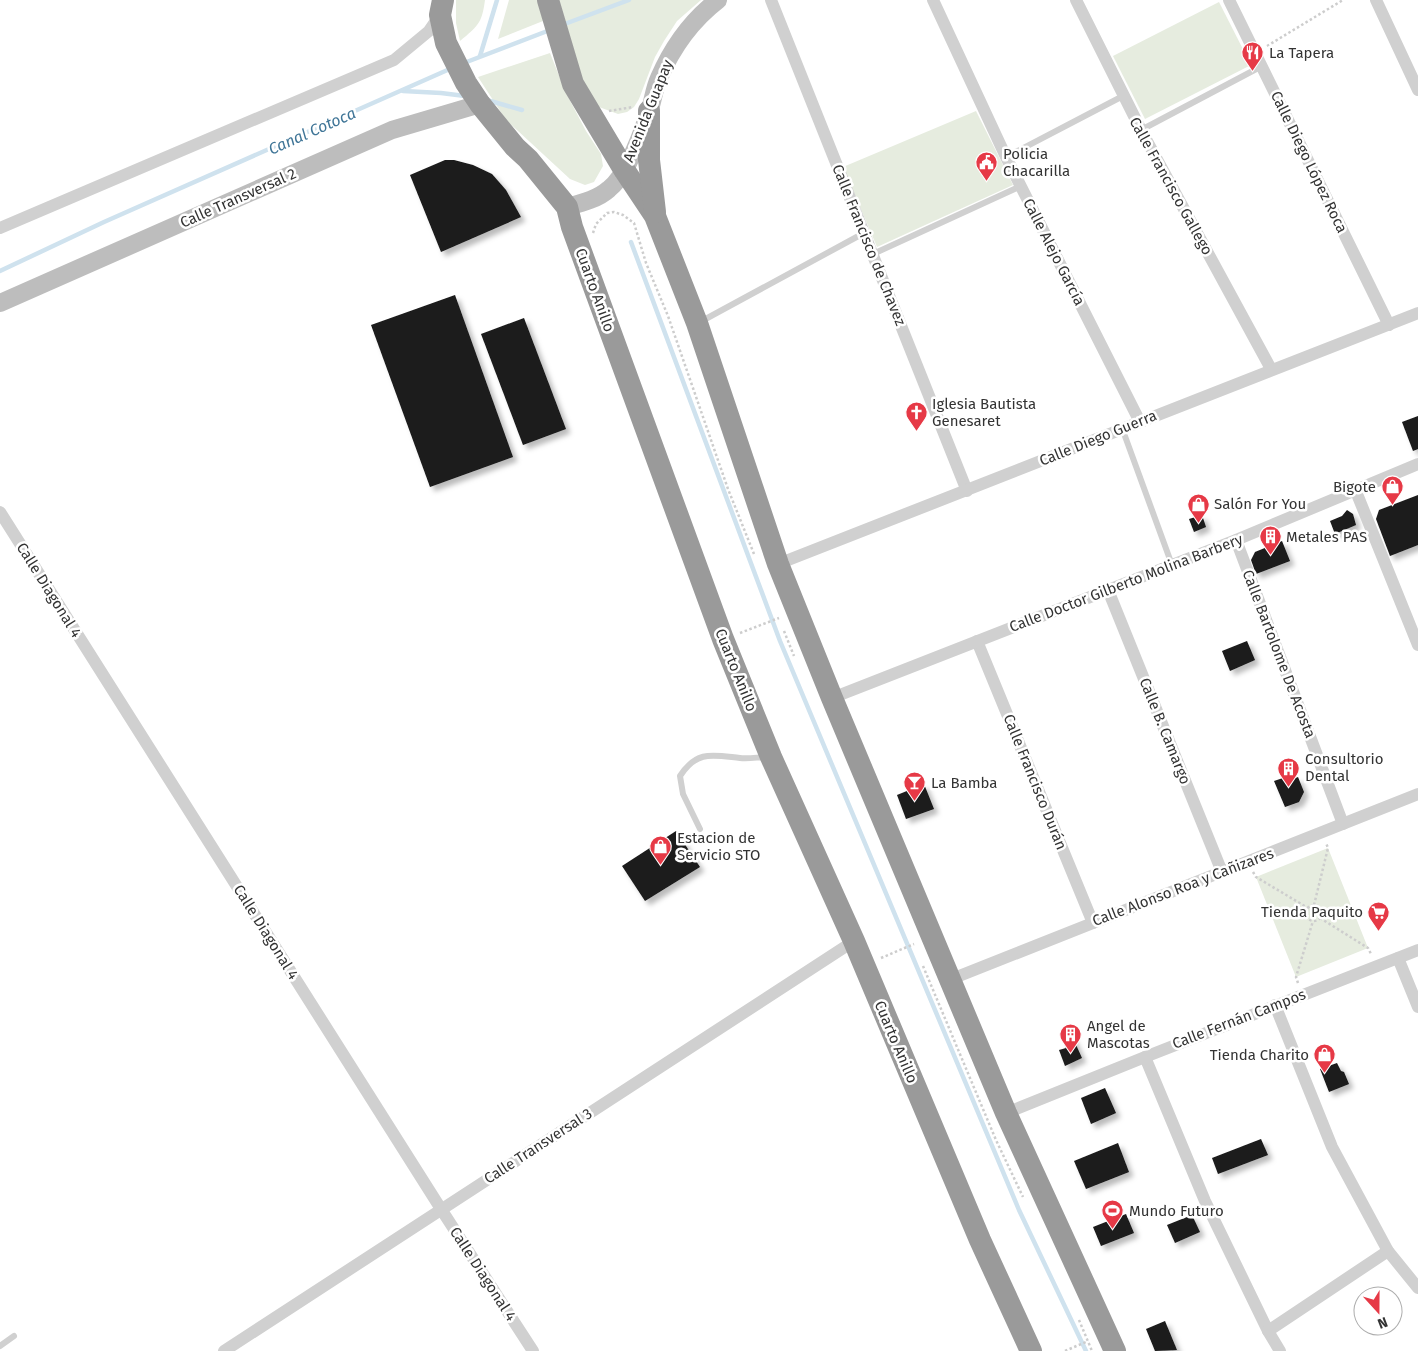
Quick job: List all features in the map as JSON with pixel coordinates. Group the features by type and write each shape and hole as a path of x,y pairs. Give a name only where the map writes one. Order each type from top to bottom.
{"highway":[{"name":"Cuarto Anillo","path":"441,7 446,43 466,83 480,104 515,147 528,159 567,207 572,226 723,639 772,757 854,941 980,1240 1031,1351"},
{"path":"550,8 573,84 624,171 655,216 697,323 778,564 832,698 1006,1113 1115,1351"},
{"path":"650,111 649,160 655,216"}],"street":[{"name":"Avenida Guapay","path":"567,207 587,202 609,189 624,171 650,111 658,80 671,54 688,28 708,7 718,0"},
{"name":"Calle Francisco de Chavez","path":"771,0 967,491"},
{"name":"Calle Alejo García","path":"933,0 1006,157 1140,422"},
{"name":"Calle Francisco Gallego","path":"1076,0 1123,96 1271,369"},
{"name":"Calle Diego López Roca","path":"1229,0 1388,325"},
{"path":"1376,0 1418,90"},
{"path":"0,228 394,60 429,31 441,7"},
{"name":"Calle Transversal 2","path":"0,303 392,130 480,104"},
{"name":"Calle Diego Guerra","path":"778,564 967,491 1271,369 1418,313"},
{"name":"Calle Doctor Gilberto Molina Barbery","path":"832,698 1236,540 1354,489 1418,464"},
{"path":"1354,489 1418,645"},
{"name":"Calle Diagonal 4","path":"0,512 441,1209 533,1351"},
{"name":"Calle Bartolome De Acosta","path":"1236,540 1343,824"},
{"name":"Calle B. Camargo","path":"1108,590 1222,872"},
{"name":"Calle Francisco Durán","path":"977,641 1093,922"},
{"name":"Calle Alonso Roa y Cañizares","path":"949,980 1418,794"},
{"name":"Calle Transversal 3","path":"224,1351 854,941"},
{"name":"Calle Fernán Campos","path":"1006,1113 1418,950"},
{"path":"1398,958 1418,1006"},
{"path":"1275,1005 1332,1147 1388,1251 1418,1288"},
{"path":"1144,1057 1205,1201 1275,1349"},
{"path":"1268,1331 1388,1251"}],"lane":[{"path":"1141,130 1262,66"},
{"path":"1006,157 1123,96"},
{"path":"873,254 1021,186"},
{"path":"697,323 864,233"},
{"path":"1122,428 1172,565"},
{"path":"700,829 683,794 680,776 688,764 702,756 715,754 742,758 772,757"},
{"path":"0,1346 14,1336"}],"path":[{"path":"1256,53 1343,0"},
{"path":"732,636 779,618"},
{"path":"1308,908 1314,905 1328,848 1323,832"},
{"path":"1248,862 1256,876 1308,908"},
{"path":"1314,905 1321,909 1320,918"},
{"path":"1308,908 1307,916 1314,921"},
{"path":"1302,995 1296,977 1314,921 1320,918"},
{"path":"1320,918 1368,948 1375,966"},
{"path":"879,959 912,945"},
{"path":"1065,1351 1088,1341"}],"shaded area":[{"path":"456,0 485,0 481,19 471,32 460,41 456,23"},
{"path":"509,0 538,0 543,21 498,39"},
{"path":"559,0 701,0 677,21 664,41 655,57 639,99 634,107 627,112 618,114 599,107 585,88"},
{"path":"1219,2 1251,65 1145,119 1113,56"},
{"path":"550,53 566,93 586,131 601,154 603,166 594,182 585,185 570,179 506,120 478,77"},
{"path":"976,111 1013,185 877,247 843,167"},
{"path":"1328,848 1368,948 1296,977 1256,877"}],"building":[{"path":"445,160 454,160 473,165 492,174 506,190 521,217 441,252 410,175"},
{"path":"455,295 513,457 430,487 371,325"},
{"path":"524,318 566,429 523,445 481,334"},
{"path":"1418,416 1418,449 1413,451 1402,422"},
{"path":"1418,495 1418,545 1390,556 1376,519 1379,510"},
{"path":"1347,510 1353,514 1356,525 1335,534 1330,521 1342,516"},
{"name":"Salón For You","path":"1202,515 1206,527 1194,532 1189,519"},
{"name":"Metales PAS","path":"1282,541 1290,561 1256,574 1251,560 1255,552"},
{"path":"1247,641 1255,660 1230,671 1222,651"},
{"name":"Consultorio Dental","path":"1286,777 1288,781 1298,777 1304,792 1299,802 1285,807 1274,781"},
{"name":"La Bamba","path":"924,784 934,809 906,819 897,795"},
{"name":"Estacion de Servicio STO","path":"676,831 700,867 645,901 622,866"},
{"name":"Angel de Mascotas","path":"1072,1036 1082,1058 1065,1066 1059,1050 1066,1048 1063,1041"},
{"path":"1337,1063 1341,1071 1344,1072 1349,1084 1329,1092 1320,1069"},
{"path":"1105,1088 1116,1113 1091,1124 1081,1098"},
{"path":"1261,1139 1268,1155 1218,1174 1212,1158"},
{"path":"1118,1143 1129,1172 1086,1189 1074,1161"},
{"name":"Mundo Futuro","path":"1126,1214 1134,1233 1101,1246 1093,1227"},
{"path":"1192,1215 1200,1232 1175,1243 1167,1225"},
{"path":"1165,1321 1177,1350 1155,1351 1146,1329"}],"waterway":[{"path":"480,56 497,0"},
{"name":"Canal Cotoca","path":"562,25 629,0"},
{"name":"Canal Cotoca","path":"464,63 550,30"},
{"name":"Canal Cotoca","path":"0,271 104,222 452,68"},
{"path":"403,91 465,96"},
{"path":"487,100 522,110"},
{"path":"631,242 780,641 1019,1210 1086,1351"}],"place":[{"name":"La Tapera","path":"1253,72"},
{"name":"Policia Chacarilla","path":"987,182"},
{"name":"Iglesia Bautista Genesaret","path":"916,432"},
{"name":"Bigote","path":"1392,506"},
{"name":"Salón For You","path":"1198,523"},
{"name":"Metales PAS","path":"1270,556"},
{"name":"Consultorio Dental","path":"1289,787"},
{"name":"La Bamba","path":"915,802"},
{"name":"Estacion de Servicio STO","path":"661,866"},
{"name":"Tienda Paquito","path":"1379,931"},
{"name":"Angel de Mascotas","path":"1071,1054"},
{"name":"Tienda Charito","path":"1325,1074"},
{"name":"Mundo Futuro","path":"1113,1230"}]}
